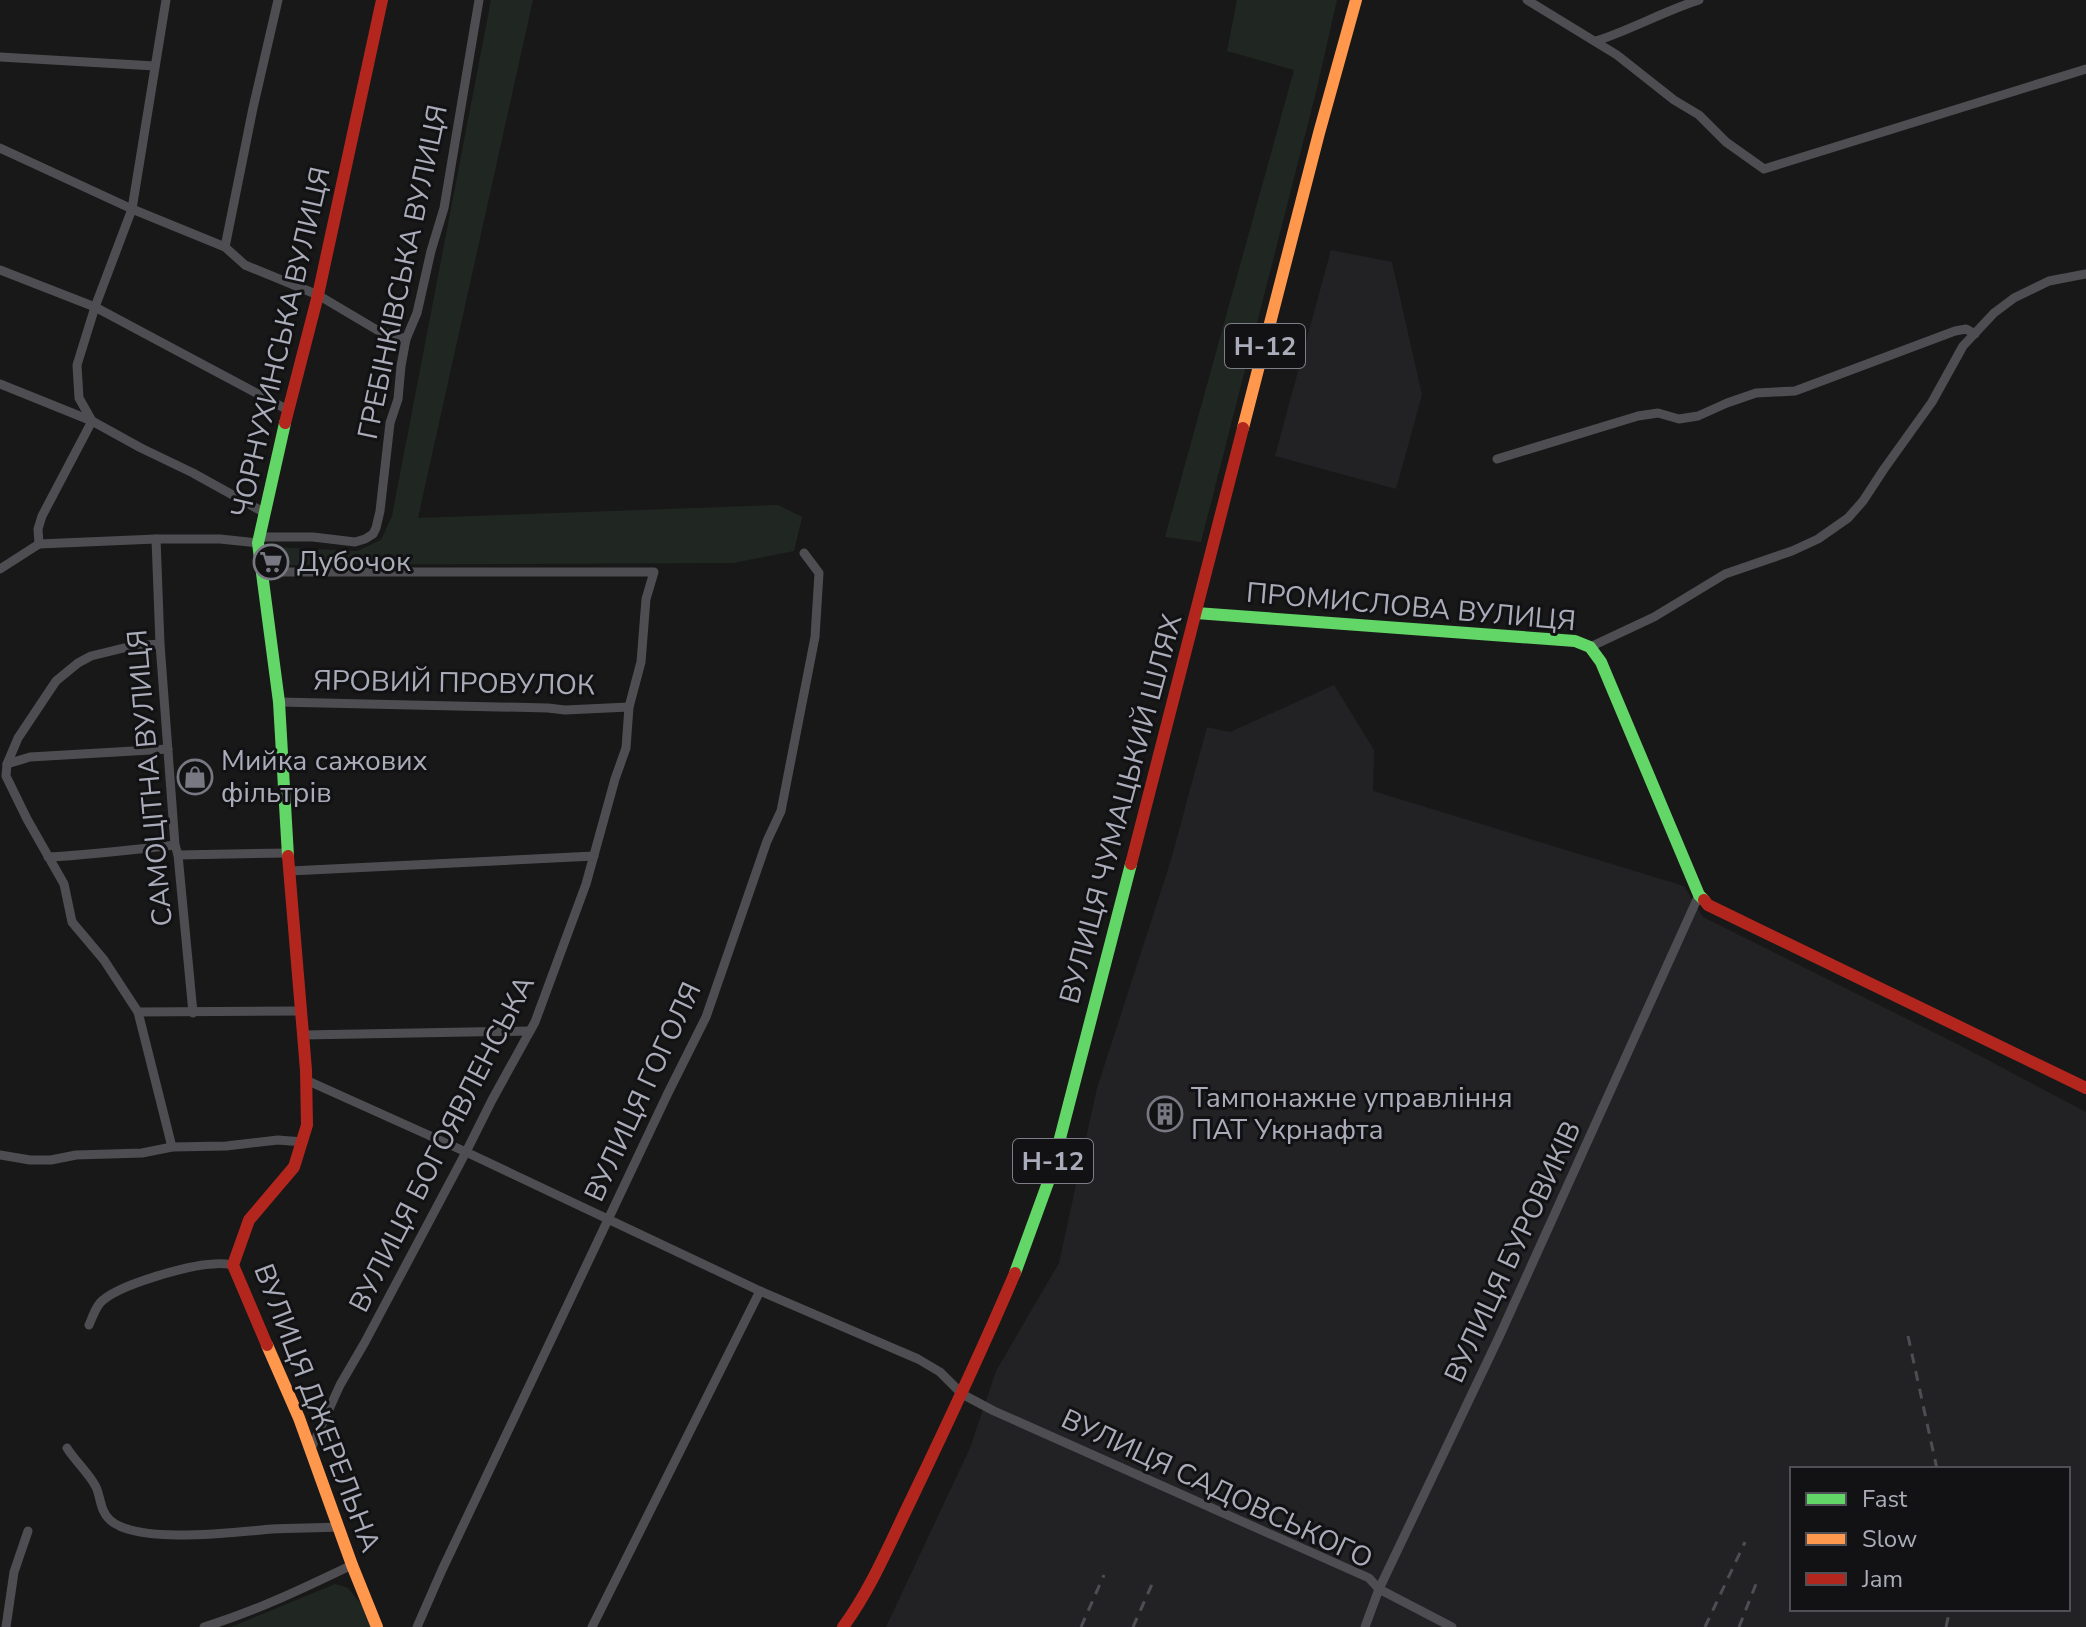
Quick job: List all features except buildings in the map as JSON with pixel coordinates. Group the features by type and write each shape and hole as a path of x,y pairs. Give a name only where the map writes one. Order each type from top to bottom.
{"street":[{"path":"92,421 79,398 77,365 132,209 166,0"},
{"path":"225,247 278,0"},
{"name":"ЧОРНУХИНСЬКА ВУЛИЦЯ","path":"306,1080 287,853 279,702 259,540 318,295 382,0"},
{"name":"ГРЕБІНКІВСЬКА ВУЛИЦЯ","path":"259,540 313,537 355,542 373,534 376,528 390,423 398,399 406,339 417,313 444,208 479,0"},
{"name":"ВУЛИЦЯ ЧУМАЦЬКИЙ ШЛЯХ","path":"843,1627 860,1604 962,1394 1001,1308 1040,1206 1077,1075 1319,133 1356,0"},
{"path":"1527,0 1596,41 1674,100 1699,115 1726,142 1764,169 2086,69"},
{"path":"1596,41 1699,0"},
{"path":"0,57 155,66"},
{"path":"0,148 132,209 225,247 245,265 318,295 377,330 406,339"},
{"path":"0,270 95,307 288,410"},
{"path":"1590,647 1654,617 1725,574 1818,539 1848,518 1932,402 1963,346 1994,313 2014,298 2049,281 2086,274"},
{"path":"1497,459 1638,416 1658,413 1679,419 1688,418 1756,393 1795,391 1955,331 1966,329 1975,334"},
{"path":"0,384 92,421 265,513"},
{"path":"39,544 38,529 42,516 92,421"},
{"path":"0,569 39,544 156,539 259,540"},
{"name":"САМОЦІТНА ВУЛИЦЯ","path":"156,539 160,644 175,845 193,1013"},
{"name":"ВУЛИЦЯ ГОГОЛЯ","path":"417,1627 706,1017 767,841 781,811 815,637 819,573 804,553"},
{"name":"ВУЛИЦЯ БОГОЯВЛЕНСЬКА","path":"263,572 654,572 646,599 641,662 629,707 626,748 576,911 535,1022 340,1385 311,1449"},
{"name":"ПРОМИСЛОВА ВУЛИЦЯ","path":"1196,613 1575,641 1590,647 1601,662 1699,895"},
{"path":"160,644 132,646 91,656 56,681 18,738 7,764 6,776 64,884 72,922 104,960 138,1012 172,1147"},
{"name":"ЯРОВИЙ ПРОВУЛОК","path":"279,702 565,710 629,707"},
{"path":"7,764 30,757 168,749"},
{"path":"48,857 100,855 175,845"},
{"path":"178,855 287,853"},
{"path":"290,871 594,856"},
{"path":"1699,895 1722,913 2086,1088"},
{"name":"ВУЛИЦЯ БУРОВИКІВ","path":"1365,1627 1379,1589 1499,1337 1699,895"},
{"path":"138,1012 301,1011"},
{"path":"303,1035 530,1031"},
{"name":"ВУЛИЦЯ САДОВСЬКОГО","path":"306,1080 760,1291 918,1359 940,1372 962,1394 1008,1418 1369,1578 1379,1589 1452,1627"},
{"name":"ВУЛИЦЯ ДЖЕРЕЛЬНА","path":"306,1080 307,1125 294,1167 249,1220 233,1265 311,1449 377,1627"},
{"path":"0,1155 51,1160 76,1155 142,1153 172,1147 226,1146 278,1140 303,1142"},
{"path":"89,1325 102,1300 125,1287 197,1266 215,1263 233,1265"},
{"path":"592,1627 760,1291"},
{"path":"67,1448 97,1489 106,1517 127,1530 149,1534 220,1534 339,1527"},
{"path":"6,1627 14,1572 28,1531"},
{"path":"204,1627 282,1599 352,1565"},
{"name":"ВУЛИЦЯ ЧУМАЦЬКИЙ ШЛЯХ","path":"854,1627 860,1604"}],"shaded area":[{"path":"491,0 533,0 418,518 778,505 802,517 794,551 733,563 284,565 274,547 357,551 381,540 392,516"},
{"path":"1237,0 1337,0 1201,542 1165,537 1294,70 1227,51"},
{"path":"1331,250 1392,262 1422,395 1396,489 1275,456"},
{"path":"1334,685 1374,750 1373,791 1684,886 1703,917 2086,1112 2086,1627 886,1627 970,1448 996,1371 1059,1263 1097,1088 1171,860 1207,727 1230,732"},
{"path":"335,1584 348,1588 380,1627 231,1627"}],"railway":[{"path":"1908,1336 1937,1467"},
{"path":"1705,1627 1745,1542"},
{"path":"1081,1627 1104,1575"},
{"path":"1133,1627 1153,1582"},
{"path":"1739,1627 1756,1584"},
{"path":"1946,1627 1950,1611"}],"traffic: fast":[{"path":"285,423 258,543 279,702 288,856"},
{"path":"1196,613 1575,641 1590,647 1601,662 1699,895 1704,900"},
{"path":"1015,1273 1050,1177 1131,864"}],"traffic: slow":[{"path":"1243,428 1356,0"},
{"path":"267,1345 299,1418 377,1627"}],"traffic: jam":[{"path":"285,423 318,295 382,0"},
{"path":"1131,864 1243,428"},
{"path":"267,1345 233,1265 249,1220 294,1167 307,1125 306,1070 288,856"},
{"path":"1704,900 1708,905 2086,1088"},
{"path":"843,1627 887,1550 1015,1273"}],"place":[{"name":"Дубочок","path":"271,562"},
{"name":"Мийка сажових фільтрів","path":"195,777"},
{"name":"Тампонажне управління ПАТ Укрнафта","path":"1165,1114"}]}
